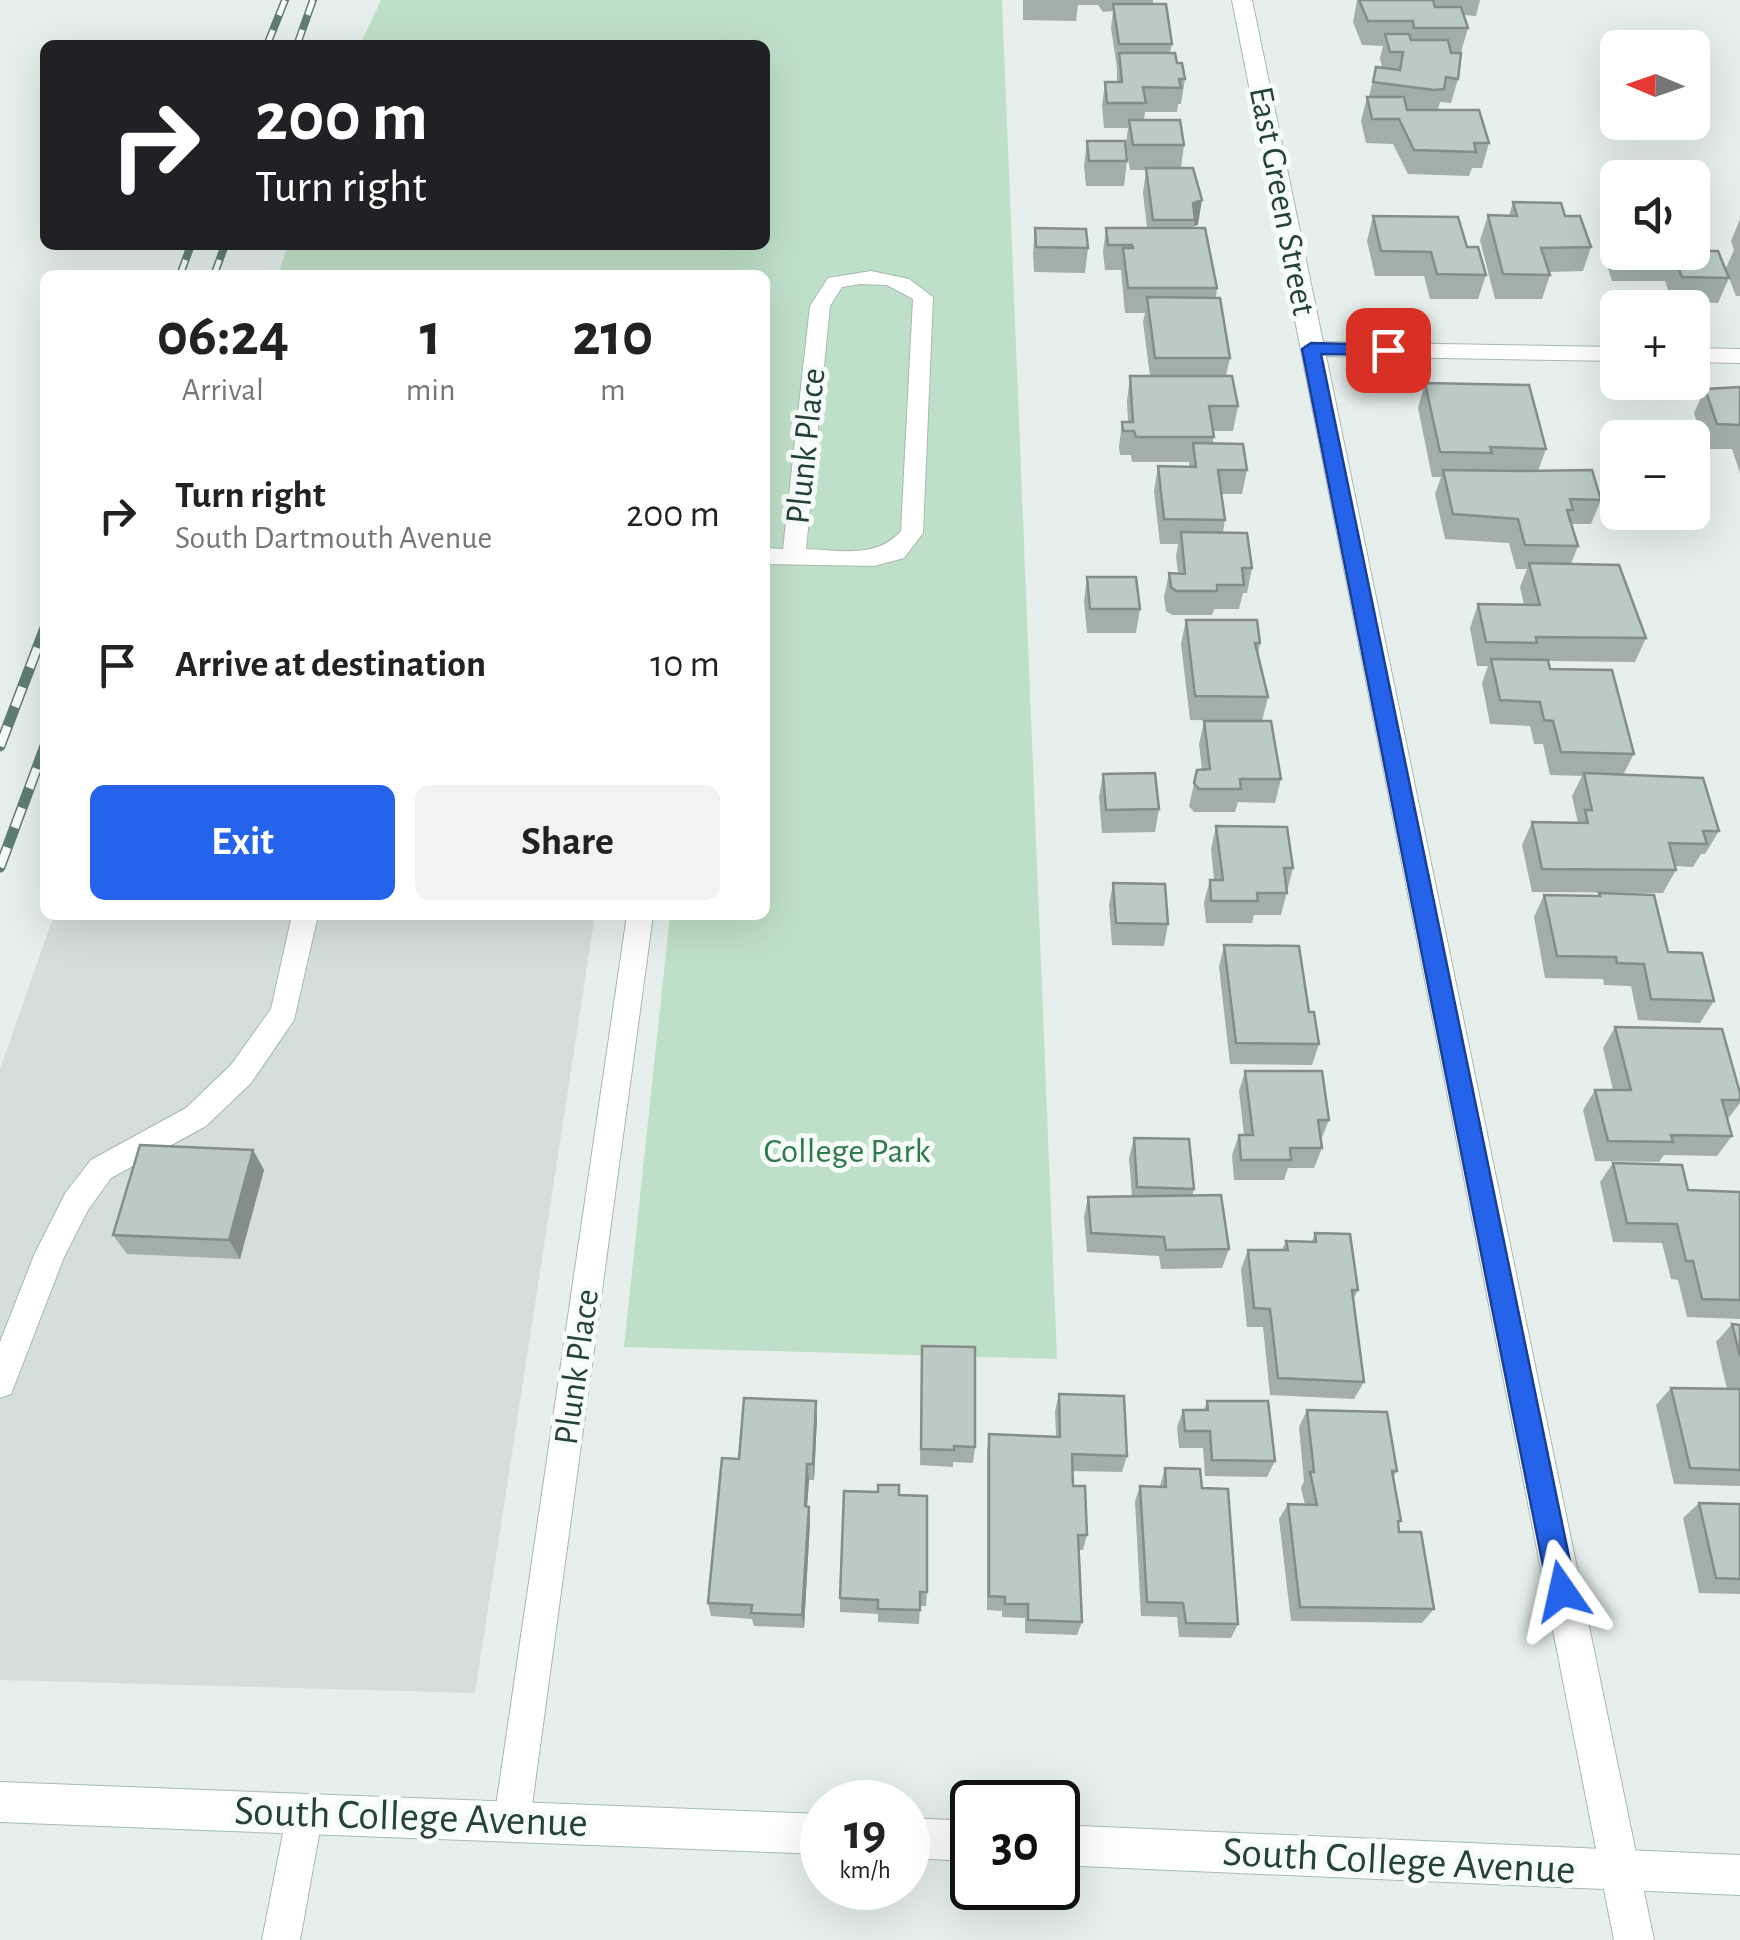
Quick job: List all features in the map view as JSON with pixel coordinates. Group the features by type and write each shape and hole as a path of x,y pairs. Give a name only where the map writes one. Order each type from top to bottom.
{"street":[{"name":"East Green Street","path":"1242,0 1634,1940"},
{"path":"1311,349 1600,354"},
{"path":"1710,355 1740,356"},
{"name":"South College Avenue","path":"0,1802 800,1833"},
{"name":"South College Avenue","path":"1080,1846 1740,1875"}],"lane":[{"name":"Plunk Place","path":"770,556 874,558 896,552 912,533 922,297 904,282 872,275 836,282 820,306 794,556"},
{"path":"0,1384 50,1253 77,1201 102,1169 196,1118 241,1074 284,1012 304,920"},
{"name":"Plunk Place","path":"512,1820 639,920"},
{"path":"281,1940 305,1813"}],"shaded area":[{"path":"52,920 594,920 475,1693 0,1680 0,1069"}],"green space":[{"name":"College Park","path":"381,0 1002,0 1057,1359 624,1347 669,920 770,920 770,270 280,270 286,250 770,250 770,40 362,40"}],"building":[{"path":"1359,0 1433,0 1435,7 1461,7 1468,28 1414,28 1413,21 1368,21"},
{"path":"1113,4 1166,4 1172,44 1119,44"},
{"path":"1385,34 1409,34 1411,40 1448,40 1451,53 1461,53 1458,79 1446,77 1444,89 1434,90 1373,82 1376,67 1400,70 1403,52 1390,52"},
{"path":"1119,53 1175,53 1185,79 1179,79 1181,88 1143,87 1146,103 1107,103 1105,82 1122,82"},
{"path":"1367,97 1404,97 1407,110 1479,110 1489,143 1474,143 1476,152 1414,150 1399,119 1372,119"},
{"path":"1129,120 1180,120 1184,145 1133,145"},
{"path":"1087,141 1125,141 1127,161 1089,161"},
{"path":"1146,168 1193,168 1202,200 1193,203 1195,220 1153,220"},
{"path":"1513,202 1561,203 1565,216 1580,216 1591,247 1541,248 1550,275 1503,274 1488,215 1517,216"},
{"path":"1373,216 1458,217 1467,247 1478,247 1486,275 1437,274 1431,252 1381,251"},
{"path":"1035,228 1086,229 1088,248 1036,247"},
{"path":"1106,228 1205,228 1217,288 1128,288 1123,248 1133,248 1132,245 1108,245"},
{"path":"1710,251 1718,251 1729,278 1682,277 1679,270 1710,270"},
{"path":"1147,297 1220,298 1230,358 1155,358"},
{"path":"1130,376 1232,376 1238,406 1209,406 1214,437 1136,437 1134,431 1123,431 1122,422 1133,422"},
{"path":"1425,383 1529,385 1546,449 1490,447 1492,453 1440,452"},
{"path":"1740,387 1740,425 1717,424 1709,400 1710,389"},
{"path":"1193,443 1243,444 1247,470 1218,470 1225,520 1164,519 1158,466 1196,467"},
{"path":"1443,470 1592,470 1600,497 1600,500 1570,499 1573,510 1567,510 1578,546 1525,545 1518,519 1453,514"},
{"path":"1181,532 1247,533 1252,568 1242,568 1244,585 1217,585 1217,591 1176,591 1171,587 1169,573 1185,574"},
{"path":"1529,563 1619,565 1646,638 1536,637 1537,643 1486,642 1478,604 1540,605"},
{"path":"1087,577 1136,577 1140,609 1090,609"},
{"path":"1186,620 1257,620 1260,643 1255,643 1268,697 1195,696"},
{"path":"1491,659 1548,660 1550,669 1612,670 1634,754 1561,752 1553,721 1544,720 1540,702 1500,700"},
{"path":"1204,721 1271,721 1281,779 1240,779 1241,789 1199,789 1194,783 1197,770 1210,769"},
{"path":"1155,773 1159,809 1106,810 1103,774"},
{"path":"1584,773 1703,778 1719,831 1703,831 1707,844 1669,843 1676,870 1542,869 1532,822 1588,823 1585,810 1592,810"},
{"path":"1216,826 1287,827 1293,868 1284,868 1287,893 1257,893 1258,901 1211,901 1210,880 1223,880"},
{"path":"1113,883 1165,884 1168,924 1116,923"},
{"path":"1599,893 1654,895 1668,952 1702,953 1714,1001 1651,999 1644,964 1617,963 1616,957 1557,956 1544,895 1600,896"},
{"path":"1224,945 1299,946 1309,1012 1314,1012 1319,1044 1236,1043"},
{"path":"1615,1027 1722,1029 1740,1093 1740,1100 1722,1100 1732,1136 1671,1135 1673,1142 1608,1141 1595,1090 1631,1090"},
{"path":"1245,1071 1322,1071 1329,1120 1318,1120 1322,1148 1290,1148 1291,1160 1241,1160 1239,1135 1253,1135"},
{"path":"1134,1138 1189,1139 1194,1189 1137,1187"},
{"path":"140,1145 253,1150 229,1240 113,1235"},
{"path":"1613,1163 1682,1165 1688,1190 1740,1192 1740,1300 1702,1299 1693,1261 1686,1261 1677,1224 1627,1223"},
{"path":"1221,1195 1229,1249 1166,1250 1164,1237 1091,1233 1088,1197"},
{"path":"1315,1233 1350,1234 1358,1290 1352,1290 1364,1382 1278,1378 1270,1309 1254,1308 1248,1250 1288,1250 1286,1241 1316,1242"},
{"path":"1732,1324 1740,1325 1740,1356"},
{"path":"922,1346 975,1347 975,1447 921,1449"},
{"path":"1671,1388 1740,1389 1740,1470 1690,1468"},
{"path":"1059,1394 1124,1396 1127,1456 1072,1454 1073,1486 1085,1486 1087,1535 1078,1535 1082,1622 1028,1620 1028,1604 1005,1604 1005,1597 989,1596 989,1434 1060,1437"},
{"path":"744,1398 816,1401 813,1464 807,1464 805,1506 809,1507 802,1615 751,1613 752,1605 708,1603 722,1458 739,1459"},
{"path":"1207,1401 1268,1401 1275,1461 1212,1460 1210,1431 1185,1431 1183,1410 1208,1410"},
{"path":"1307,1410 1387,1412 1397,1471 1392,1471 1401,1521 1399,1532 1421,1532 1434,1609 1300,1607 1288,1504 1317,1505 1310,1472 1314,1472"},
{"path":"1165,1468 1200,1469 1202,1488 1228,1489 1238,1624 1186,1623 1183,1603 1147,1602 1140,1486 1166,1487"},
{"path":"878,1485 899,1485 899,1495 927,1496 927,1592 920,1592 920,1610 878,1609 878,1600 840,1598 844,1491 878,1492"},
{"path":"1699,1503 1740,1504 1740,1579 1716,1578"}],"railway":[{"path":"269,40 285,0"},
{"path":"299,40 313,0"},
{"path":"182,270 189,250"},
{"path":"216,270 223,250"},
{"path":"0,746 40,641"},
{"path":"0,867 40,759"}],"route":[{"path":"1388,350 1311,349 1562,1591"}]}
